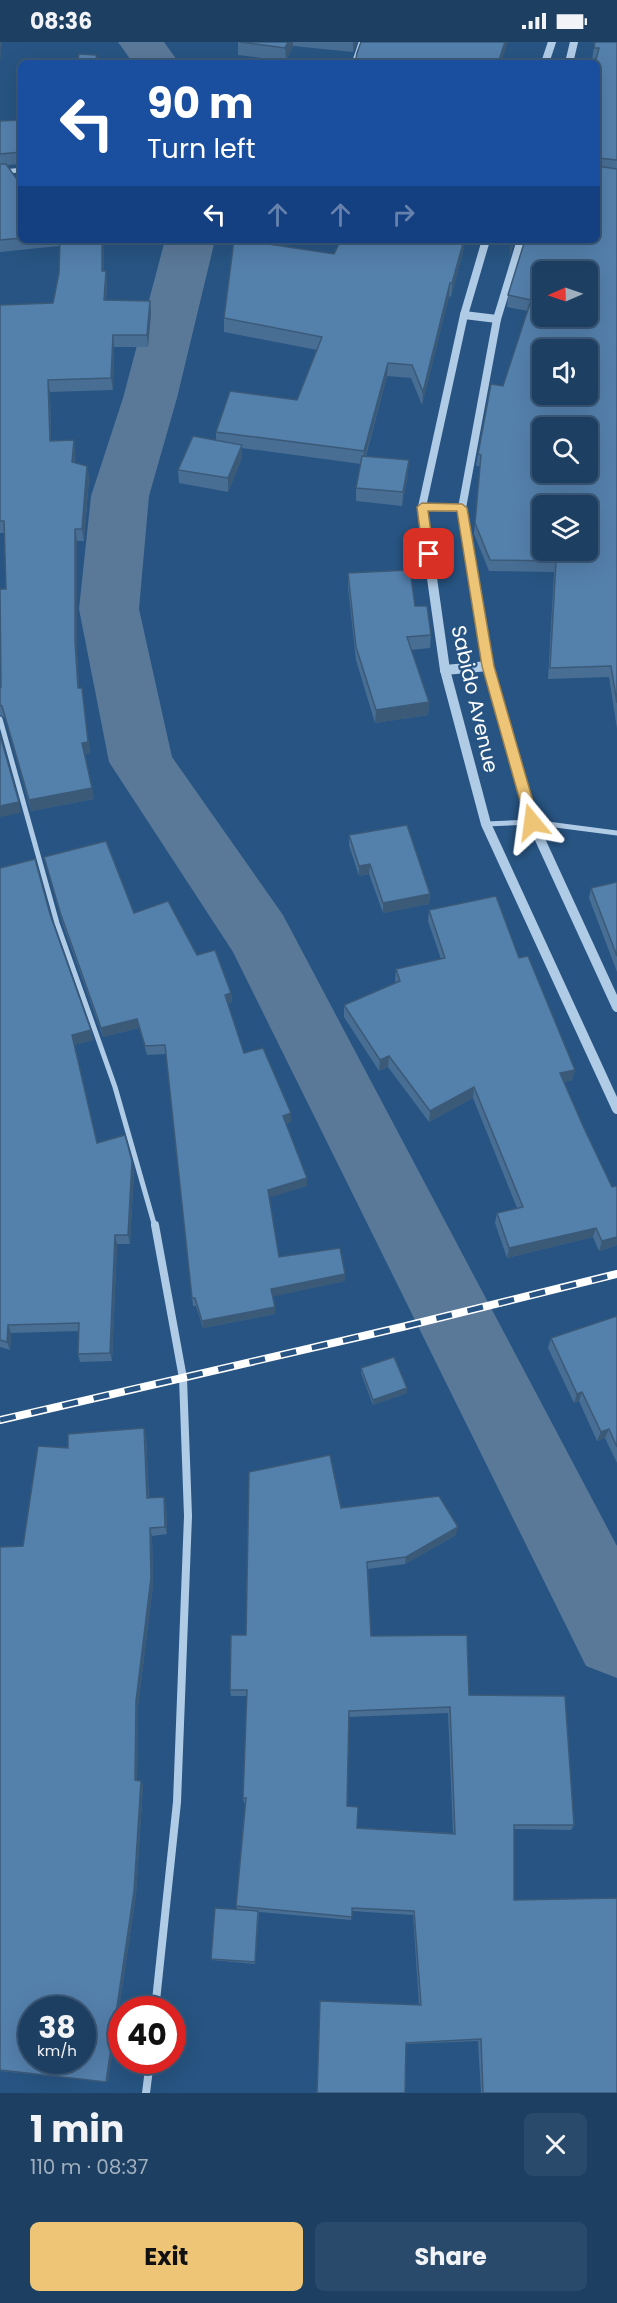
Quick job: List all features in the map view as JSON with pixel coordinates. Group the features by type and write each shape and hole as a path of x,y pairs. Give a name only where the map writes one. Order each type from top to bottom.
{"street":[{"path":"355,60 362,42"},
{"path":"546,60 552,42"},
{"path":"570,60 574,42"},
{"path":"0,172 18,170"},
{"name":"Sabido Avenue","path":"485,243 464,315 422,507 445,670 486,824 617,1109"},
{"name":"Sabido Avenue","path":"520,243 497,318 462,508 488,666 532,822 617,1007"},
{"path":"464,315 497,318"},
{"path":"422,507 462,508"},
{"path":"445,670 488,666"},
{"path":"0,719 57,923 115,1087 153,1215 183,1378 188,1516 177,1802 156,1996"},
{"path":"486,824 532,822 617,833"},
{"path":"146,2093 148,2074"}],"building":[{"path":"240,42 288,42 285,48"},
{"path":"361,42 505,42 499,60 356,60"},
{"path":"595,42 617,42 617,160 600,158 600,60 596,60 599,48 594,48"},
{"path":"79,54 96,55 97,60 78,60"},
{"path":"18,120 18,152 0,154 0,121"},
{"path":"0,164 6,164 18,181 18,238 0,240"},
{"path":"600,166 617,169 617,703 611,666 550,668 556,561 598,561 598,495 532,495 532,561 490,560 475,523 481,455 478,454 491,384 503,386 531,300 508,295 524,243 600,243"},
{"path":"60,243 102,243 102,271 106,271 104,300 150,301 147,335 113,335 111,378 48,380 50,441 74,440 72,462 87,466 82,529 75,529 75,641 78,688 82,688 88,742 82,743 92,788 29,800 0,705 0,589 6,589 4,521 0,521 0,305 53,303 59,273"},
{"path":"234,243 262,243 334,254 340,243 463,243 452,283 450,283 423,392 412,365 388,363 364,451 216,432 230,391 297,400 322,337 224,318"},
{"path":"193,436 242,445 228,478 178,470"},
{"path":"362,456 409,460 403,492 356,488"},
{"path":"410,570 415,606 427,606 431,635 407,637 429,702 376,710 356,647 348,573"},
{"path":"0,735 19,802 0,806"},
{"path":"407,825 430,894 383,903 370,864 359,866 349,835"},
{"path":"106,841 134,913 168,901 197,955 215,950 231,993 225,995 244,1053 263,1048 291,1113 283,1116 307,1178 268,1190 279,1257 340,1248 345,1274 271,1289 275,1307 202,1321 195,1298 192,1298 165,1045 145,1046 137,1019 101,1028 60,912 44,857"},
{"path":"35,859 50,914 91,1030 72,1035 97,1143 125,1135 132,1161 128,1235 115,1235 110,1353 78,1354 79,1323 8,1325 7,1342 0,1340 0,868"},
{"path":"617,882 617,956 591,888"},
{"path":"496,896 519,958 528,956 575,1070 560,1073 612,1187 617,1186 617,1237 602,1241 596,1228 509,1248 497,1213 523,1207 474,1087 430,1111 389,1056 380,1060 344,1005 400,981 396,969 445,958 429,910"},
{"path":"617,1316 617,1447 609,1429 601,1432 582,1392 577,1394 551,1338"},
{"path":"394,1357 407,1388 373,1400 361,1368"},
{"path":"144,1428 147,1498 164,1497 165,1527 150,1528 151,1578 136,1701 135,1780 141,1781 134,1891 119,1996 108,1996 106,2082 35,2074 96,2074 96,1996 18,1996 18,2072 0,2070 0,1547 23,1546 38,1446 68,1448 68,1434"},
{"path":"330,1455 341,1508 439,1496 458,1527 406,1557 367,1562 371,1636 467,1635 469,1695 565,1696 574,1825 514,1825 514,1900 617,1898 617,2093 483,2093 481,2039 406,2043 405,2093 317,2093 320,2001 421,2005 414,1911 352,1908 352,1917 236,1906 246,1798 243,1798 247,1690 230,1690 231,1635 246,1635 249,1472","holes":["450,1707 455,1834 357,1828 358,1807 347,1806 349,1711"]},
{"path":"215,1908 258,1911 255,1962 211,1959"}],"waterway":[{"path":"141,42 154,60"},
{"path":"189,243 150,398 120,496 109,609 141,762 259,935 617,1635"}],"railway":[{"path":"0,1420 402,1327 617,1274"}],"route":[{"path":"429,554 422,507 462,508 488,666 532,822"}]}
